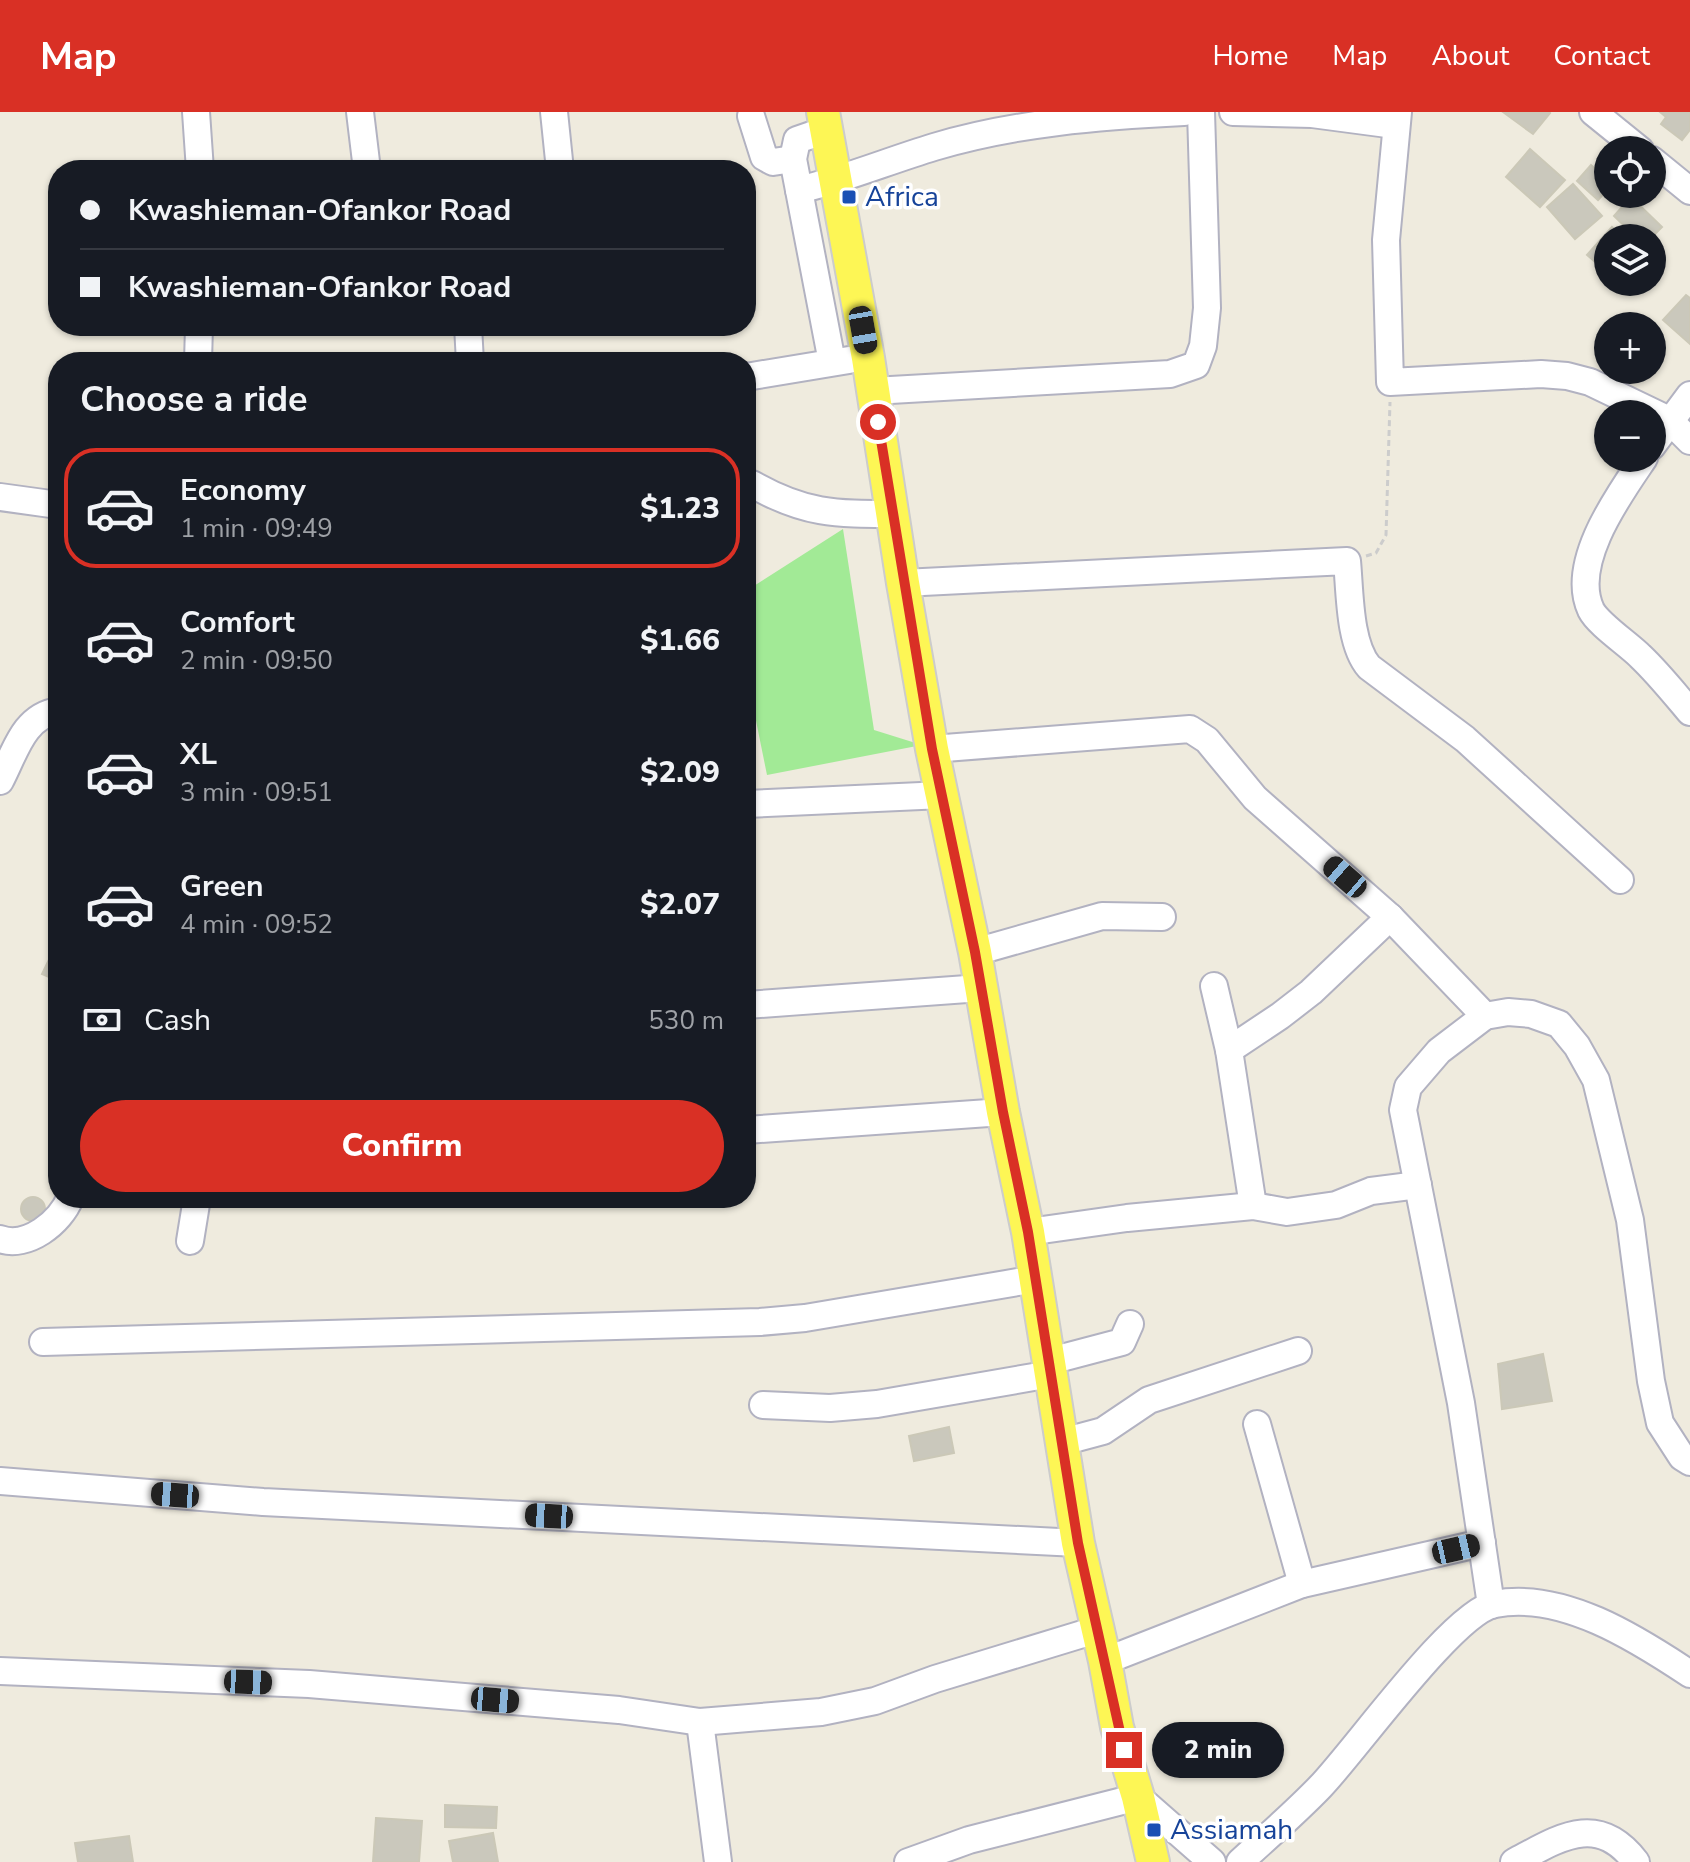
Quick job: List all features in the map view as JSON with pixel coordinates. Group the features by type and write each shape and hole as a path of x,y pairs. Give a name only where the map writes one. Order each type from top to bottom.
{"main road":[{"path":"824,121 868,358 932,749 975,952 1028,1232 1078,1543 1099,1629 1117,1727 1153,1862"}],"street":[{"path":"196,112 199,160"},
{"path":"360,112 366,160"},
{"path":"554,112 559,160"},
{"path":"799,190 1030,119 1184,112"},
{"path":"873,391 1170,374 1196,365 1203,346 1207,308 1201,112"},
{"path":"1233,112 1396,118 1386,240 1390,382 1541,374 1567,376 1590,382 1669,420 1690,441"},
{"path":"1593,112 1623,136"},
{"path":"751,116 764,157 773,162 793,159"},
{"path":"824,121 797,140 793,159 832,362"},
{"path":"1666,171 1690,191"},
{"path":"813,252 848,245"},
{"path":"756,375 868,358"},
{"path":"1666,425 1690,395"},
{"path":"1635,472 1602,522 1594,545 1586,590 1592,612 1643,658 1690,712"},
{"path":"756,486 782,501 804,508 843,514 894,514"},
{"path":"0,497 48,504"},
{"path":"903,583 1347,561 1360,656 1369,667 1465,739 1620,880"},
{"path":"0,781 29,724 48,712"},
{"path":"932,749 1190,729 1207,740 1255,798 1390,917 1485,1016"},
{"path":"756,804 943,795"},
{"path":"975,952 1102,916 1162,917"},
{"path":"1229,1050 1311,992 1390,917"},
{"path":"1214,986 1229,1050 1253,1206"},
{"path":"756,1004 981,988"},
{"path":"1491,1605 1467,1438 1403,1110 1408,1087 1439,1051 1485,1016 1508,1012 1531,1014 1559,1024 1577,1046 1596,1080 1630,1220 1651,1381 1660,1423 1682,1457 1690,1462"},
{"path":"756,1129 1003,1112"},
{"path":"1028,1232 1127,1218 1253,1206 1287,1212 1336,1205 1371,1191 1418,1185"},
{"path":"0,1239 8,1242 41,1233 66,1208"},
{"path":"190,1241 195,1208"},
{"path":"43,1342 760,1322 805,1318 1036,1279"},
{"path":"763,1405 830,1408 877,1404 1050,1367 1122,1342 1130,1324"},
{"path":"1062,1442 1103,1431 1149,1400 1298,1351"},
{"path":"1257,1424 1302,1584"},
{"path":"0,1481 263,1502 1078,1543"},
{"path":"1105,1661 1302,1584 1482,1543"},
{"path":"1240,1862 1321,1787 1449,1636 1491,1605 1539,1604 1617,1628 1690,1674"},
{"path":"0,1671 309,1684 619,1710 700,1722 821,1712 875,1701 935,1679 1099,1629"},
{"path":"700,1722 718,1862"},
{"path":"908,1862 969,1840 1138,1797 1212,1862"},
{"path":"1514,1862 1560,1838 1582,1832 1606,1835 1636,1862"}],"path":[{"path":"1347,561 1376,553 1386,535 1390,382"}],"green space":[{"path":"843,529 874,730 922,745 767,775 756,721 756,585"}],"building":[{"path":"1503,112 1549,112 1550,113 1533,134"},
{"path":"1660,112 1690,112 1690,130 1682,140 1661,124 1666,117"},
{"path":"1530,149 1565,180 1540,207 1506,177"},
{"path":"1591,165 1594,168 1594,196 1577,181"},
{"path":"1573,184 1602,216 1575,239 1547,207"},
{"path":"1621,208 1642,208 1659,224 1622,224 1614,216"},
{"path":"1594,247 1594,261 1587,255"},
{"path":"1686,295 1690,298 1690,344 1666,323 1666,317"},
{"path":"48,962 48,977 42,974"},
{"path":"33,1197 44,1204 45,1209 38,1220 33,1221 22,1214 21,1209 28,1198"},
{"path":"1543,1354 1552,1401 1502,1409 1498,1364"},
{"path":"949,1427 954,1453 914,1461 909,1436"},
{"path":"445,1805 497,1807 496,1828 445,1827"},
{"path":"376,1818 422,1821 419,1862 373,1862"},
{"path":"493,1833 498,1862 453,1862 449,1841"},
{"path":"129,1836 133,1862 78,1862 75,1843"}],"place":[{"name":"Africa","path":"849,197"},
{"name":"Assiamah","path":"1154,1830"}],"route":[{"path":"878,422 932,749 975,952 1028,1232 1078,1543 1124,1750"}]}
